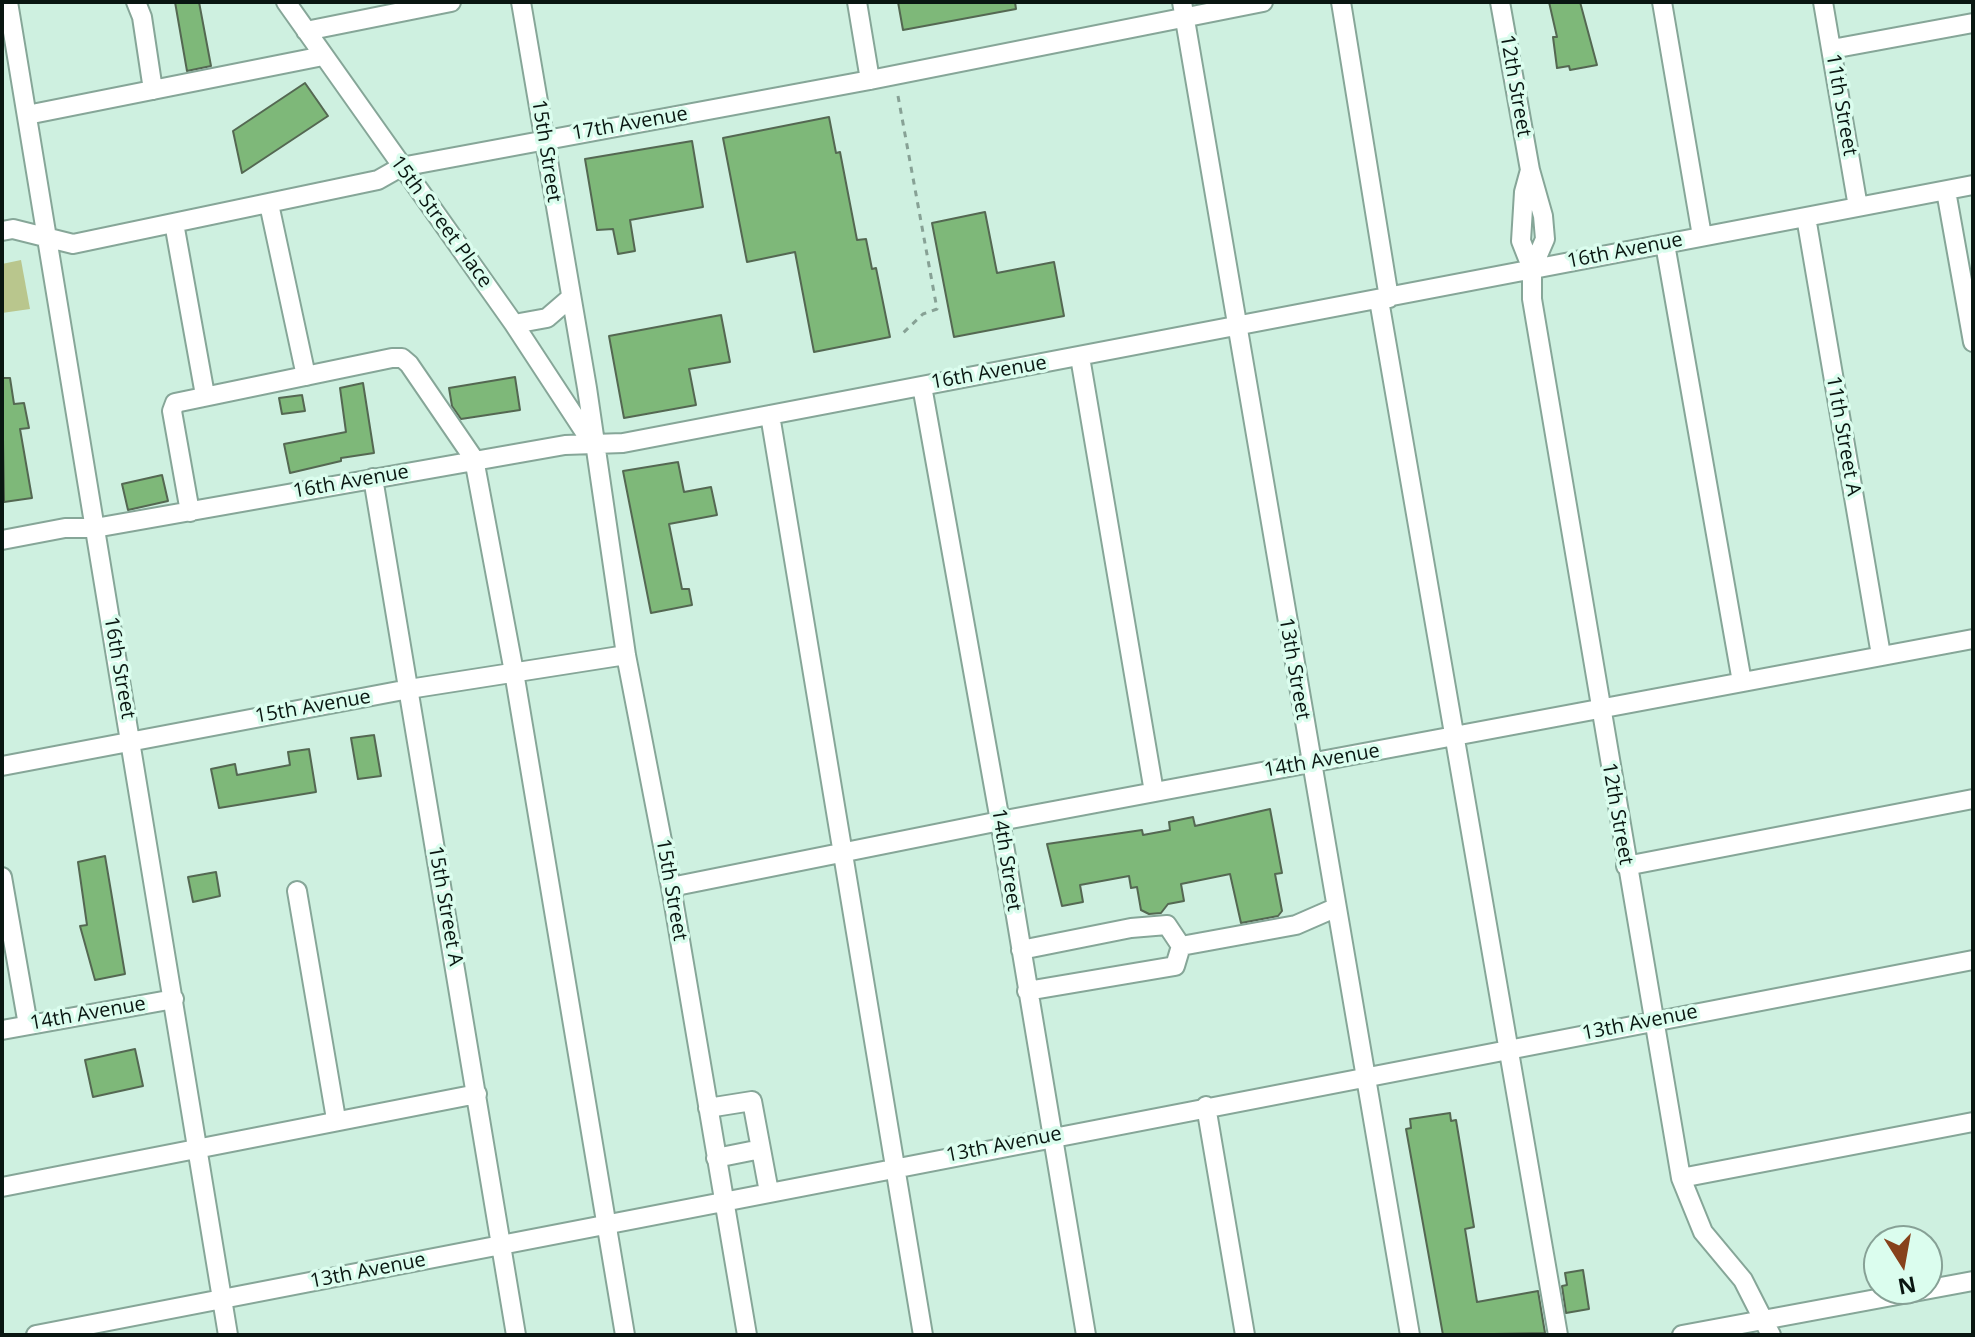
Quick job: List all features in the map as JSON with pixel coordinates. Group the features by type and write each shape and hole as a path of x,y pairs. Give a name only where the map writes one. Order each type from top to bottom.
{"street":[{"path":"136,2 142,17 153,90"},
{"name":"15th Street Place","path":"286,2 514,324 593,445"},
{"path":"306,31 451,2"},
{"name":"15th Street","path":"521,2 569,299 587,388 626,655 671,887 747,1335"},
{"path":"857,2 870,80"},
{"name":"17th Avenue","path":"2,231 13,229 73,244 378,180 401,167 870,80 1183,10 1263,2"},
{"path":"1341,2 1384,299 1558,1335"},
{"name":"12th Street","path":"1500,2 1530,170 1539,191 1545,239 1532,269 1532,299 1599,711 1681,1178 1703,1232 1743,1280 1768,1328"},
{"path":"1662,2 1702,236"},
{"name":"11th Street","path":"1823,2 1858,207"},
{"name":"16th Street","path":"7,8 132,740 228,1335"},
{"name":"13th Street","path":"1183,10 1363,1076 1410,1335"},
{"path":"1832,49 1973,23"},
{"path":"27,115 323,56"},
{"name":"16th Avenue","path":"2,540 65,528 95,528 190,512 474,459 565,445 623,443 1973,185"},
{"path":"1946,191 1973,342"},
{"path":"269,204 306,376"},
{"name":"11th Street A","path":"1806,217 1881,655"},
{"path":"174,223 205,395"},
{"path":"1665,244 1742,682"},
{"path":"514,324 547,318 569,299"},
{"path":"1080,357 1154,792"},
{"path":"190,512 172,411 175,403 402,358 474,459 514,672 625,1335"},
{"name":"14th Street","path":"922,386 1000,821 1050,1136 1086,1335"},
{"path":"770,415 923,1335"},
{"name":"15th Street A","path":"373,478 516,1335"},
{"name":"14th Avenue","path":"671,887 1000,821 1973,639"},
{"name":"15th Avenue","path":"2,766 409,689 626,655"},
{"path":"1626,866 1973,799"},
{"path":"2,877 28,1025"},
{"path":"297,891 336,1119"},
{"path":"1181,946 1296,925 1335,908"},
{"path":"1021,950 1131,928 1167,925 1181,946"},
{"path":"1027,991 1175,966 1181,946"},
{"name":"13th Avenue","path":"36,1335 1050,1136 1973,960"},
{"name":"14th Avenue","path":"2,1030 174,999"},
{"path":"2,1187 336,1119 477,1094"},
{"path":"708,1108 752,1101 769,1192"},
{"path":"1206,1106 1245,1335"},
{"path":"1681,1178 1973,1122"},
{"path":"716,1158 761,1149"},
{"path":"1682,1335 1768,1328 1973,1281"}],"path":[{"path":"898,96 937,309 923,314 903,333"}],"green space":[{"path":"21,260 30,309 2,313 2,264"}],"building":[{"path":"175,2 199,2 211,66 187,71"},
{"path":"898,2 1015,2 1016,9 903,30"},
{"path":"1549,2 1580,2 1597,65 1570,70 1569,66 1557,68 1553,37 1557,37"},
{"path":"305,83 328,116 242,173 233,131"},
{"path":"829,117 836,153 840,152 857,240 866,239 872,269 876,268 890,337 814,352 795,252 747,262 723,138"},
{"path":"692,141 703,207 630,220 635,251 618,254 613,229 597,230 585,159"},
{"path":"985,212 997,273 1054,262 1064,316 954,337 932,223"},
{"path":"721,315 730,362 689,369 696,405 624,418 609,336"},
{"path":"515,377 520,410 461,419 452,406 449,388"},
{"path":"2,378 10,378 14,404 24,403 29,428 20,429 32,498 4,502"},
{"path":"363,383 374,453 341,458 341,461 290,473 284,444 346,432 340,388"},
{"path":"302,395 305,411 282,414 279,398"},
{"path":"678,462 684,492 711,487 717,515 669,524 682,589 689,589 692,605 651,613 623,471"},
{"path":"162,475 168,501 128,510 122,484"},
{"path":"374,735 381,776 358,779 351,738"},
{"path":"309,749 316,792 219,808 211,769 235,764 237,775 290,765 288,752"},
{"path":"1270,809 1282,873 1275,874 1282,911 1278,916 1241,923 1230,874 1181,884 1184,901 1168,904 1161,913 1149,914 1141,910 1137,887 1131,888 1129,876 1080,885 1083,902 1062,906 1047,844 1142,830 1143,835 1170,830 1169,822 1193,817 1195,826"},
{"path":"105,856 125,974 95,980 80,926 87,925 78,862"},
{"path":"216,872 220,896 193,902 188,877"},
{"path":"135,1049 143,1086 93,1097 85,1060"},
{"path":"1450,1113 1451,1121 1456,1120 1474,1227 1465,1229 1477,1302 1538,1291 1545,1333 1443,1335 1406,1129 1411,1128 1410,1119"},
{"path":"1583,1270 1589,1309 1566,1313 1562,1286 1567,1285 1565,1273"}]}
